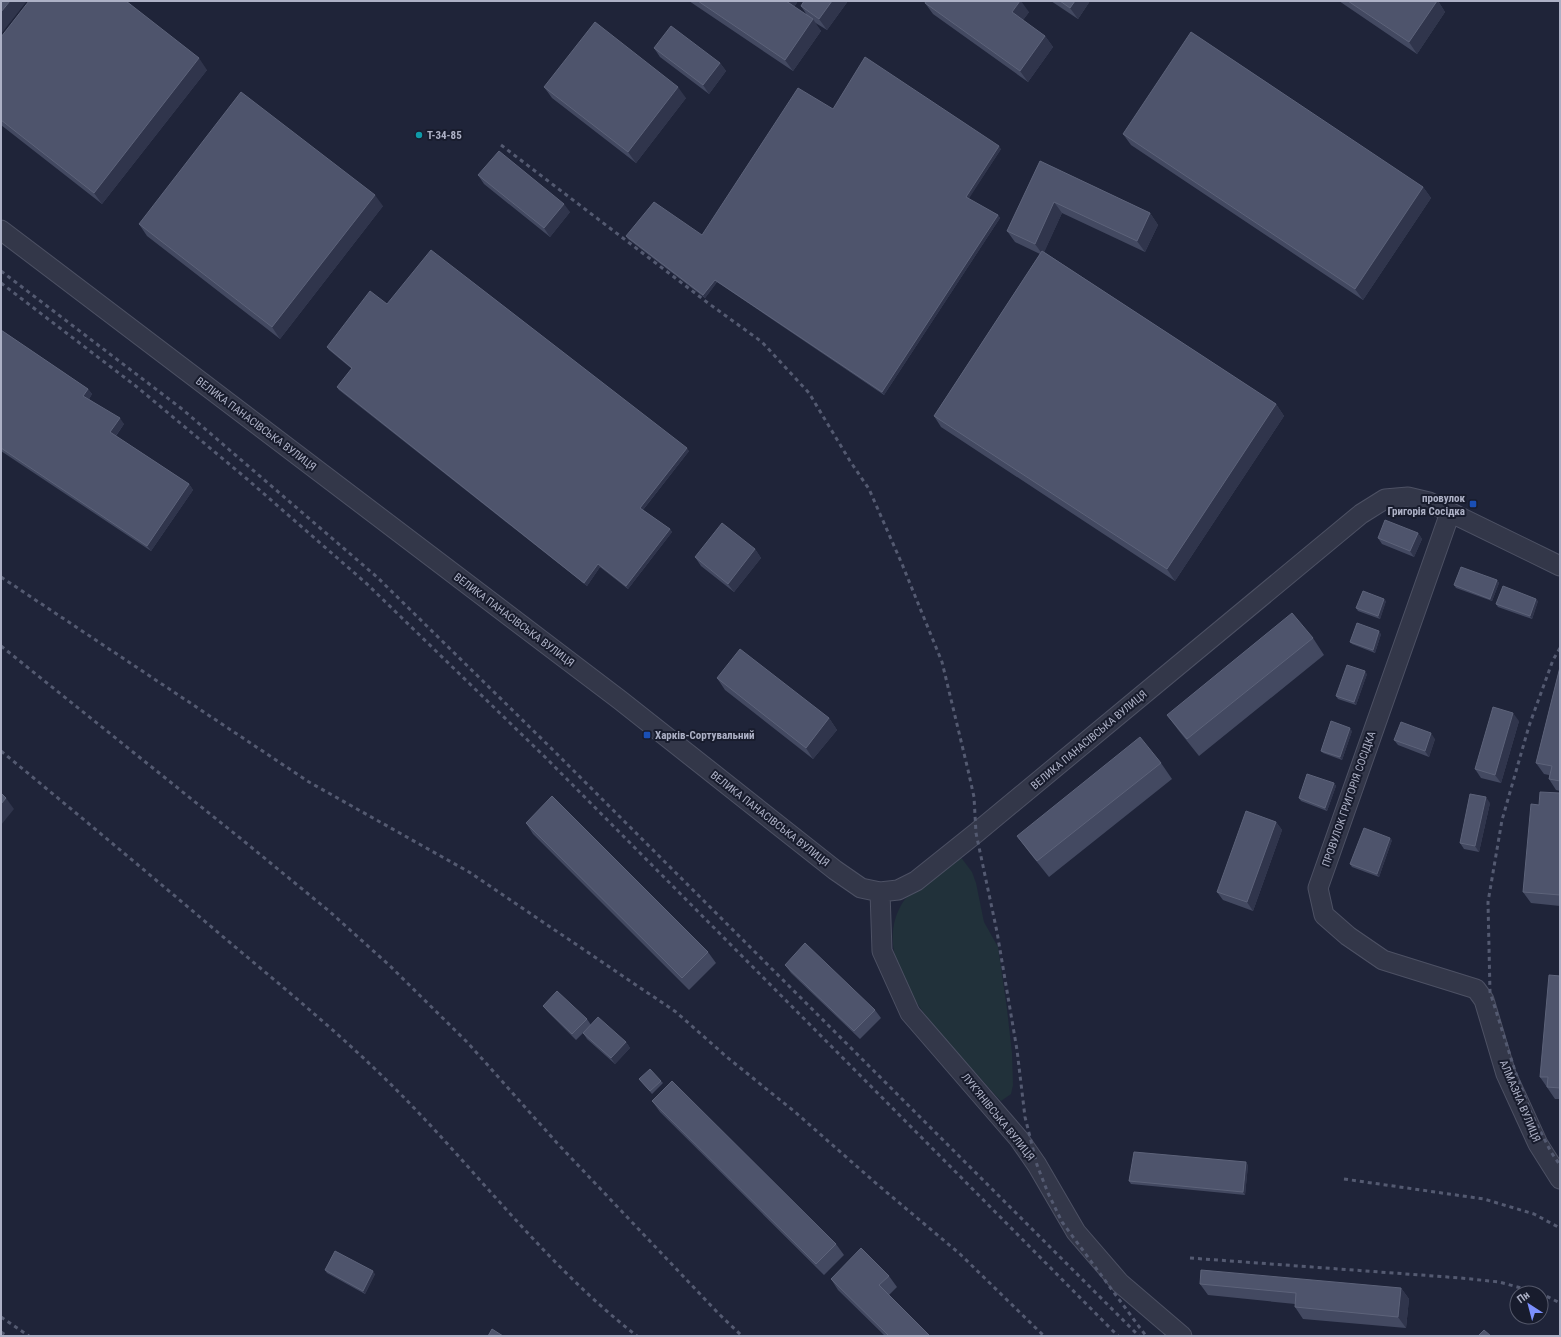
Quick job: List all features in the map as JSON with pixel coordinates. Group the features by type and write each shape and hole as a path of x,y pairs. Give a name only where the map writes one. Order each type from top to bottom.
{"street":[{"name":"ВЕЛИКА ПАНАСІВСЬКА ВУЛИЦЯ","path":"1,230 620,700 835,870 861,888 880,892 898,890 916,881 976,834 1367,511 1385,499 1408,497 1429,502 1560,566"},
{"name":"ПРОВУЛОК ГРИГОРІЯ СОСІДКА","path":"1450,513 1318,888 1324,915 1348,936 1384,960 1463,984"},
{"name":"ЛУК’ЯНІВСЬКА ВУЛИЦЯ","path":"880,892 882,951 910,1013 1019,1139 1037,1165 1076,1232 1120,1283 1182,1336"},
{"name":"АЛМАЗНА ВУЛИЦЯ","path":"1463,984 1476,989 1484,1000 1506,1074 1538,1144 1560,1179"}],"shaded area":[{"path":"960,856 972,872 976,883 984,922 998,947 1012,1053 1013,1085 1011,1094 1001,1101 955,1051 923,1012 899,969 893,946 894,924 903,902"}],"building":[{"path":"1,1 10,1 1,12"},
{"path":"29,1 126,1 199,58 94,193 1,120 1,37"},
{"path":"698,1 786,1 813,19 785,60"},
{"path":"804,1 832,1 819,19 801,6"},
{"path":"926,1 1020,1 1012,12 1045,36 1020,71 925,3"},
{"path":"1060,1 1075,1 1070,8"},
{"path":"1348,1 1437,1 1409,42"},
{"path":"595,22 678,87 628,152 544,87"},
{"path":"671,26 720,63 703,85 654,48"},
{"path":"1191,32 1423,187 1355,289 1123,134"},
{"path":"865,57 999,146 966,197 998,215 882,392 715,280 703,295 626,236 654,202 702,235 798,88 833,109"},
{"path":"241,92 375,195 272,327 139,224"},
{"path":"499,151 564,204 544,228 478,175"},
{"path":"1040,161 1150,213 1137,241 1054,202 1035,244 1007,231"},
{"path":"431,250 687,448 640,508 670,529 626,586 598,564 584,583 337,387 352,368 327,347 370,291 387,304"},
{"path":"1042,251 1276,404 1167,569 934,416"},
{"path":"1,330 88,389 83,396 120,418 110,432 189,484 147,546 1,448"},
{"path":"1385,520 1418,533 1410,551 1378,538"},
{"path":"722,523 755,549 728,584 695,557"},
{"path":"1461,567 1497,580 1490,599 1454,585"},
{"path":"1503,586 1536,599 1530,616 1496,604"},
{"path":"1363,591 1384,599 1378,616 1356,608"},
{"path":"1292,613 1313,638 1187,739 1167,715"},
{"path":"1357,623 1379,631 1373,650 1350,642"},
{"path":"740,649 829,718 806,748 717,678"},
{"path":"1347,665 1365,671 1354,702 1336,696"},
{"path":"1560,667 1560,781 1549,779 1552,766 1536,763"},
{"path":"1493,707 1513,713 1495,775 1475,769"},
{"path":"1331,721 1350,728 1340,757 1321,751"},
{"path":"1401,722 1431,733 1425,751 1394,740"},
{"path":"1140,737 1161,763 1037,861 1017,836"},
{"path":"1307,774 1334,783 1325,808 1299,798"},
{"path":"1540,792 1560,793 1560,895 1523,892 1531,804 1539,805"},
{"path":"1,793 6,798 1,804"},
{"path":"1470,794 1486,797 1475,846 1460,843"},
{"path":"552,796 708,952 682,978 526,823"},
{"path":"1246,811 1276,822 1247,902 1217,892"},
{"path":"1364,828 1390,838 1377,874 1350,864"},
{"path":"805,943 875,1010 854,1031 785,965"},
{"path":"1549,975 1560,976 1560,1088 1547,1087 1548,1077 1540,1077"},
{"path":"557,991 587,1019 572,1034 543,1006"},
{"path":"598,1017 626,1042 611,1058 583,1033"},
{"path":"650,1069 661,1081 650,1091 639,1079"},
{"path":"672,1081 836,1244 816,1264 652,1101"},
{"path":"1134,1152 1246,1162 1243,1192 1129,1181"},
{"path":"861,1248 889,1276 879,1285 930,1336 889,1336 831,1279"},
{"path":"335,1251 373,1271 363,1291 325,1270"},
{"path":"1201,1270 1401,1288 1398,1317 1295,1307 1296,1293 1200,1284"},
{"path":"492,1329 503,1336 488,1336"},
{"path":"1484,1330 1491,1336 1478,1336"}],"railway":[{"path":"501,145 708,303 762,342 809,393 850,461 869,489 902,564 942,662 974,797 976,833 997,932 1017,1050 1025,1117 1037,1165 1062,1222 1146,1336"},
{"path":"1,271 182,409 377,577 553,750 1139,1336"},
{"path":"1,283 137,387 247,479 367,584 546,758 1118,1336"},
{"path":"1,577 309,782 469,872 676,1012 728,1058 795,1112 960,1254 1044,1336"},
{"path":"1,646 329,911 389,965 468,1043 557,1143 718,1313 742,1336"},
{"path":"1560,648 1553,660 1529,726 1502,820 1488,902 1490,992 1515,1071 1531,1113 1551,1152 1560,1165"},
{"path":"1,751 280,984 375,1069 440,1136 567,1274 601,1306 637,1336"},
{"path":"1344,1179 1484,1199 1534,1214 1560,1228"},
{"path":"1190,1258 1499,1282 1540,1293 1560,1303"},
{"path":"1,1317 29,1336"},
{"path":"1,1332 7,1336"}],"place":[{"name":"Т-34-85","path":"419,135"},
{"name":"провулок Григорія Сосідка","path":"1473,504"},
{"name":"Харків-Сортувальний","path":"647,735"}]}
